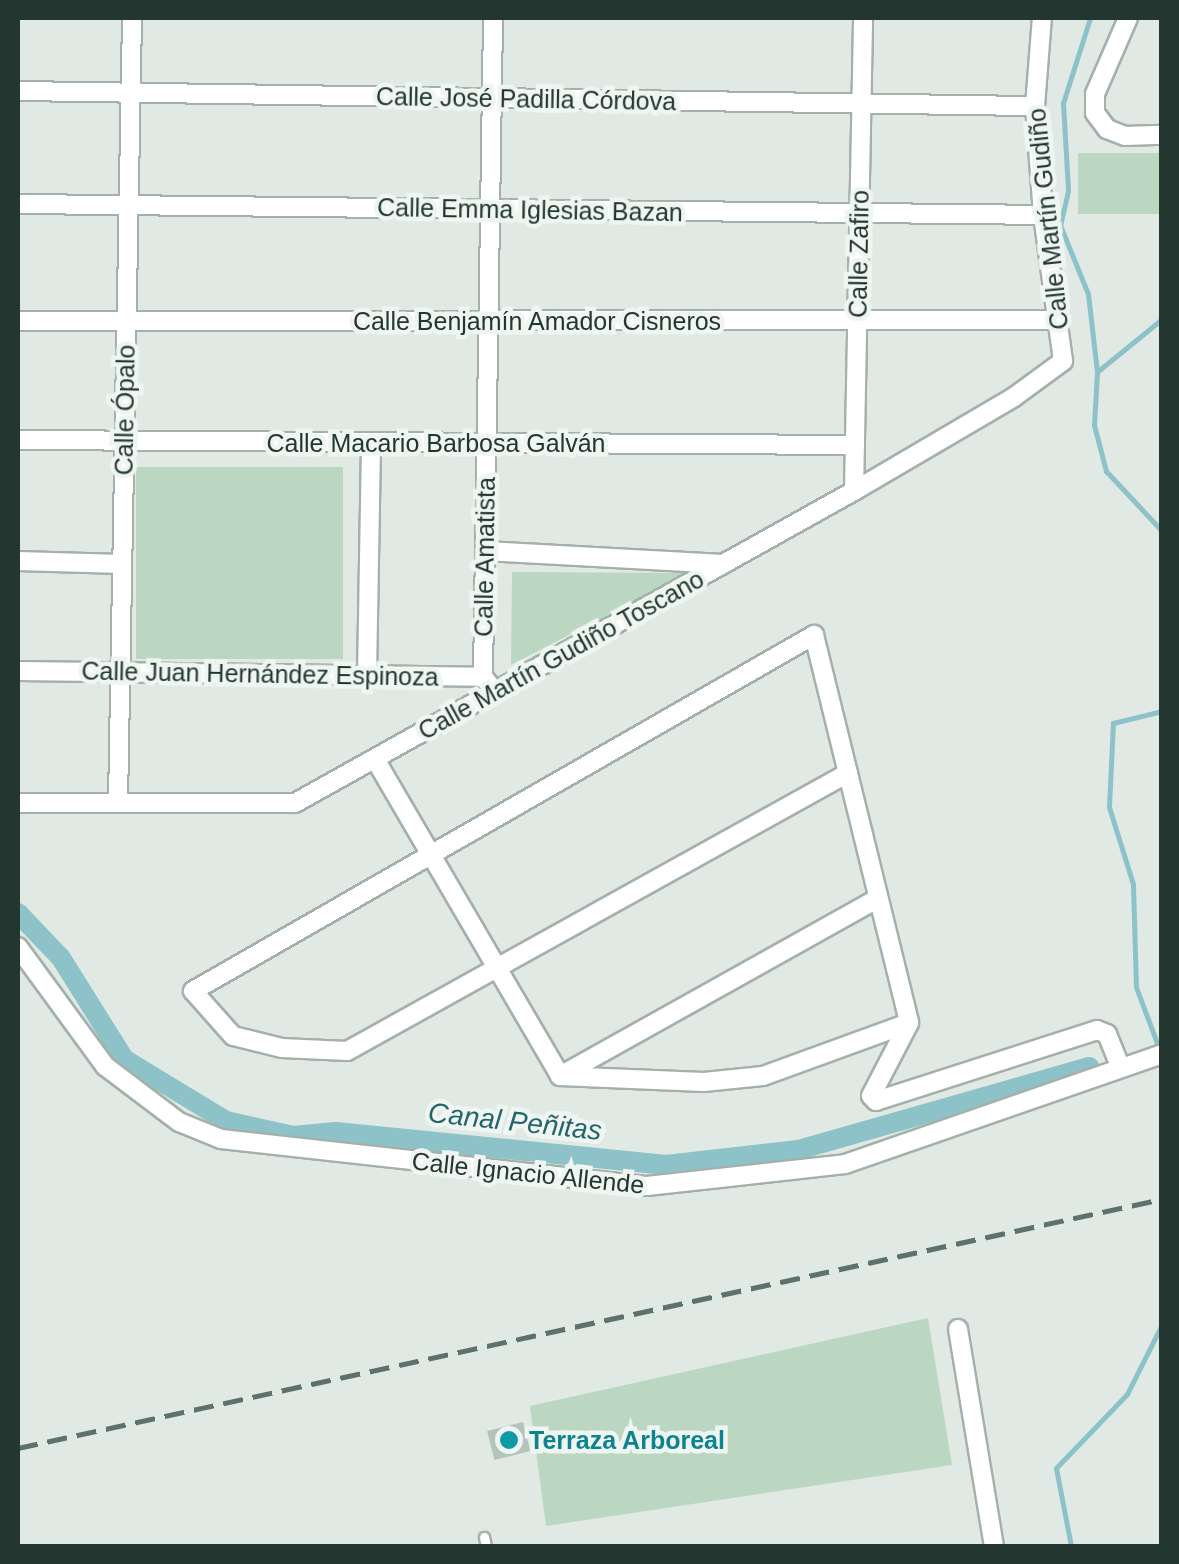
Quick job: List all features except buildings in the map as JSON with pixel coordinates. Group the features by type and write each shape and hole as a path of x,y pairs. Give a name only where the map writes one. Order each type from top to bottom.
{"street":[{"name":"Calle Ópalo","path":"118,803 132,18"},
{"name":"Calle Amatista","path":"489,684 485,550 493,18"},
{"name":"Calle Zafiro","path":"854,491 863,18"},
{"name":"Calle Martín Gudiño","path":"1042,18 1035,106 1043,215 1063,360"},
{"path":"1128,18 1094,94 1096,112 1107,130 1124,136 1162,135"},
{"name":"Calle José Padilla Córdova","path":"18,91 1035,106"},
{"name":"Calle Emma Iglesias Bazan","path":"18,204 1043,215"},
{"name":"Calle Benjamín Amador Cisneros","path":"18,321 1058,320"},
{"name":"Calle Martín Gudiño Toscano","path":"18,803 295,804 375,759 489,684 724,564 854,491 1014,397 1063,360"},
{"name":"Calle Macario Barbosa Galván","path":"18,440 855,445"},
{"path":"367,676 371,442"},
{"path":"485,550 724,564"},
{"path":"18,561 122,564"},
{"path":"848,773 347,1050 282,1048 234,1036 193,991 814,635 848,773 878,898 909,1023 871,1096 876,1102 1097,1030 1107,1034 1129,1064"},
{"name":"Calle Juan Hernández Espinoza","path":"18,671 367,676 489,684"},
{"path":"375,759 560,1076"},
{"path":"560,1076 878,898"},
{"name":"Calle Ignacio Allende","path":"18,948 104,1066 179,1122 220,1139 647,1186 739,1179 845,1164 1162,1054"},
{"path":"560,1076 704,1082 763,1076 909,1023"},
{"path":"958,1330 994,1546"}],"green space":[{"path":"1078,153 1161,153 1161,214 1078,214"},
{"path":"136,467 343,467 343,659 136,659"},
{"path":"512,572 688,573 511,665"},
{"path":"928,1318 952,1465 546,1526 530,1406"}],"waterway":[{"path":"1090,18 1063,103 1068,191 1060,225 1088,294 1097,372 1094,425 1106,471 1162,531"},
{"path":"1098,371 1162,319"},
{"path":"1160,1051 1136,987 1133,884 1109,807 1113,723 1162,711"},
{"name":"Canal Peñitas","path":"18,913 61,958 124,1059 226,1121 293,1136 336,1132 666,1165 798,1150 1089,1067"},
{"path":"1071,1546 1056,1468 1127,1394 1162,1324"}],"railway":[{"path":"18,1448 1162,1199"}],"place":[{"name":"Terraza Arboreal","path":"509,1440"}]}
